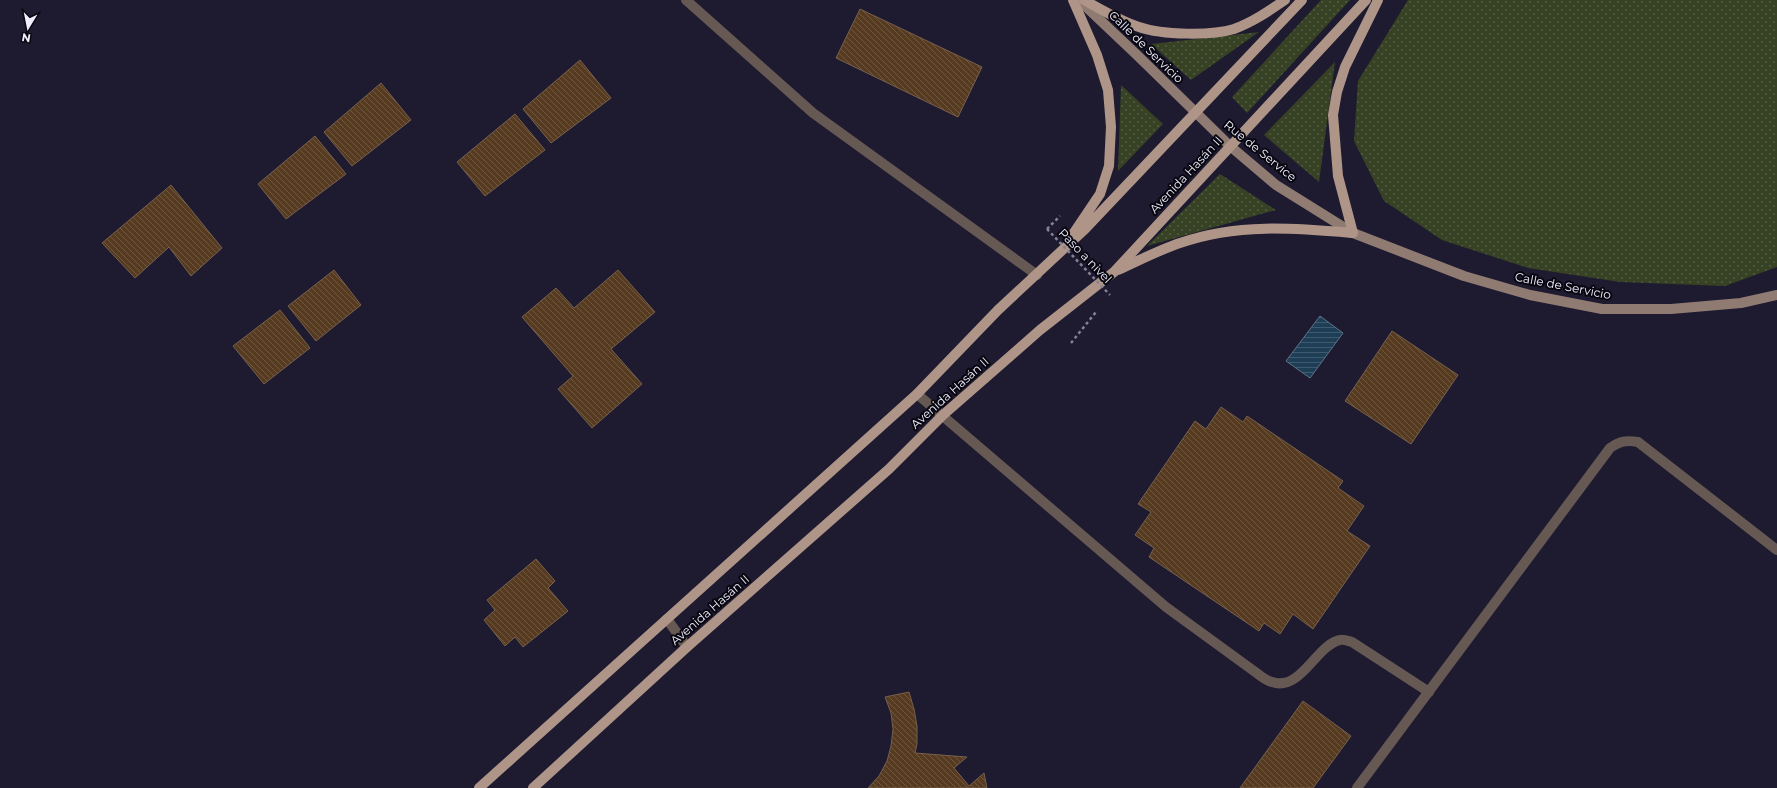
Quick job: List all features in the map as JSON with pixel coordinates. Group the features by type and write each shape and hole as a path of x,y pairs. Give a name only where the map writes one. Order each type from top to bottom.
{"main road":[{"path":"1061,253 1100,194 1109,166 1111,127 1108,90 1097,55 1073,0"},
{"path":"1084,0 1105,12 1140,27 1174,33 1207,33 1233,29 1261,17 1285,0"},
{"name":"Avenida Hasán II","path":"483,787 917,394 998,310 1061,253 1109,205 1302,0"},
{"name":"Avenida Hasán II","path":"533,788 687,648 889,469 943,415 1040,330 1114,272 1366,0"},
{"path":"1114,272 1180,243 1233,230 1286,227 1353,233 1338,176 1333,115 1337,92 1345,67 1378,0"}],"street":[{"path":"686,0 813,113 1037,275"},
{"name":"Calle de Servicio","path":"1079,0 1195,112"},
{"name":"Rue de Service","path":"1195,112 1230,146 1276,184 1353,233"},
{"name":"Calle de Servicio","path":"1353,233 1472,278 1530,295 1602,309 1679,309 1741,303 1777,295"},
{"path":"917,394 1166,607 1258,674 1272,682 1282,683 1296,678 1326,648 1342,639 1352,642 1429,692"},
{"path":"1357,788 1610,448 1618,442 1627,440 1638,442 1777,550"},
{"path":"667,619 687,648"}],"path":[{"name":"Paso a nivel","path":"1047,229 1110,295 1105,301"},
{"path":"1071,343 1100,307"}],"green space":[{"path":"1321,0 1350,0 1247,113 1232,97"},
{"path":"1408,0 1777,0 1777,267 1725,286 1620,282 1528,268 1442,240 1384,201 1354,141 1358,81"},
{"path":"1259,32 1191,80 1151,44"},
{"path":"1335,62 1319,182 1264,135"},
{"path":"1121,85 1163,124 1118,171"},
{"path":"1220,174 1276,210 1147,246"}],"water":[{"path":"1320,316 1343,333 1310,378 1286,361"}],"building":[{"path":"860,9 982,67 958,117 836,58"},
{"path":"580,60 611,98 551,143 523,109"},
{"path":"381,83 411,120 352,166 324,132"},
{"path":"515,114 545,150 485,196 457,162"},
{"path":"315,136 346,174 286,219 258,184"},
{"path":"171,185 222,248 191,276 169,247 135,278 102,243"},
{"path":"334,270 361,305 316,341 288,306"},
{"path":"618,270 655,312 611,349 642,384 592,428 558,389 573,376 522,317 556,288 574,308"},
{"path":"280,310 310,348 264,384 233,346"},
{"path":"1392,331 1458,375 1411,444 1345,401"},
{"path":"1221,407 1243,422 1247,416 1343,481 1338,488 1364,506 1347,531 1370,546 1313,629 1293,614 1280,634 1264,623 1259,631 1149,557 1154,548 1135,535 1151,512 1138,504 1195,421 1206,429"},
{"path":"536,559 555,581 548,588 568,611 523,647 515,637 505,646 484,620 495,610 487,600"},
{"path":"909,692 917,726 917,744 915,753 967,757 954,768 969,786 984,773 987,788 868,788 879,776 887,761 891,746 893,729 891,713 885,697"},
{"path":"1303,701 1351,736 1313,788 1240,788"}]}
